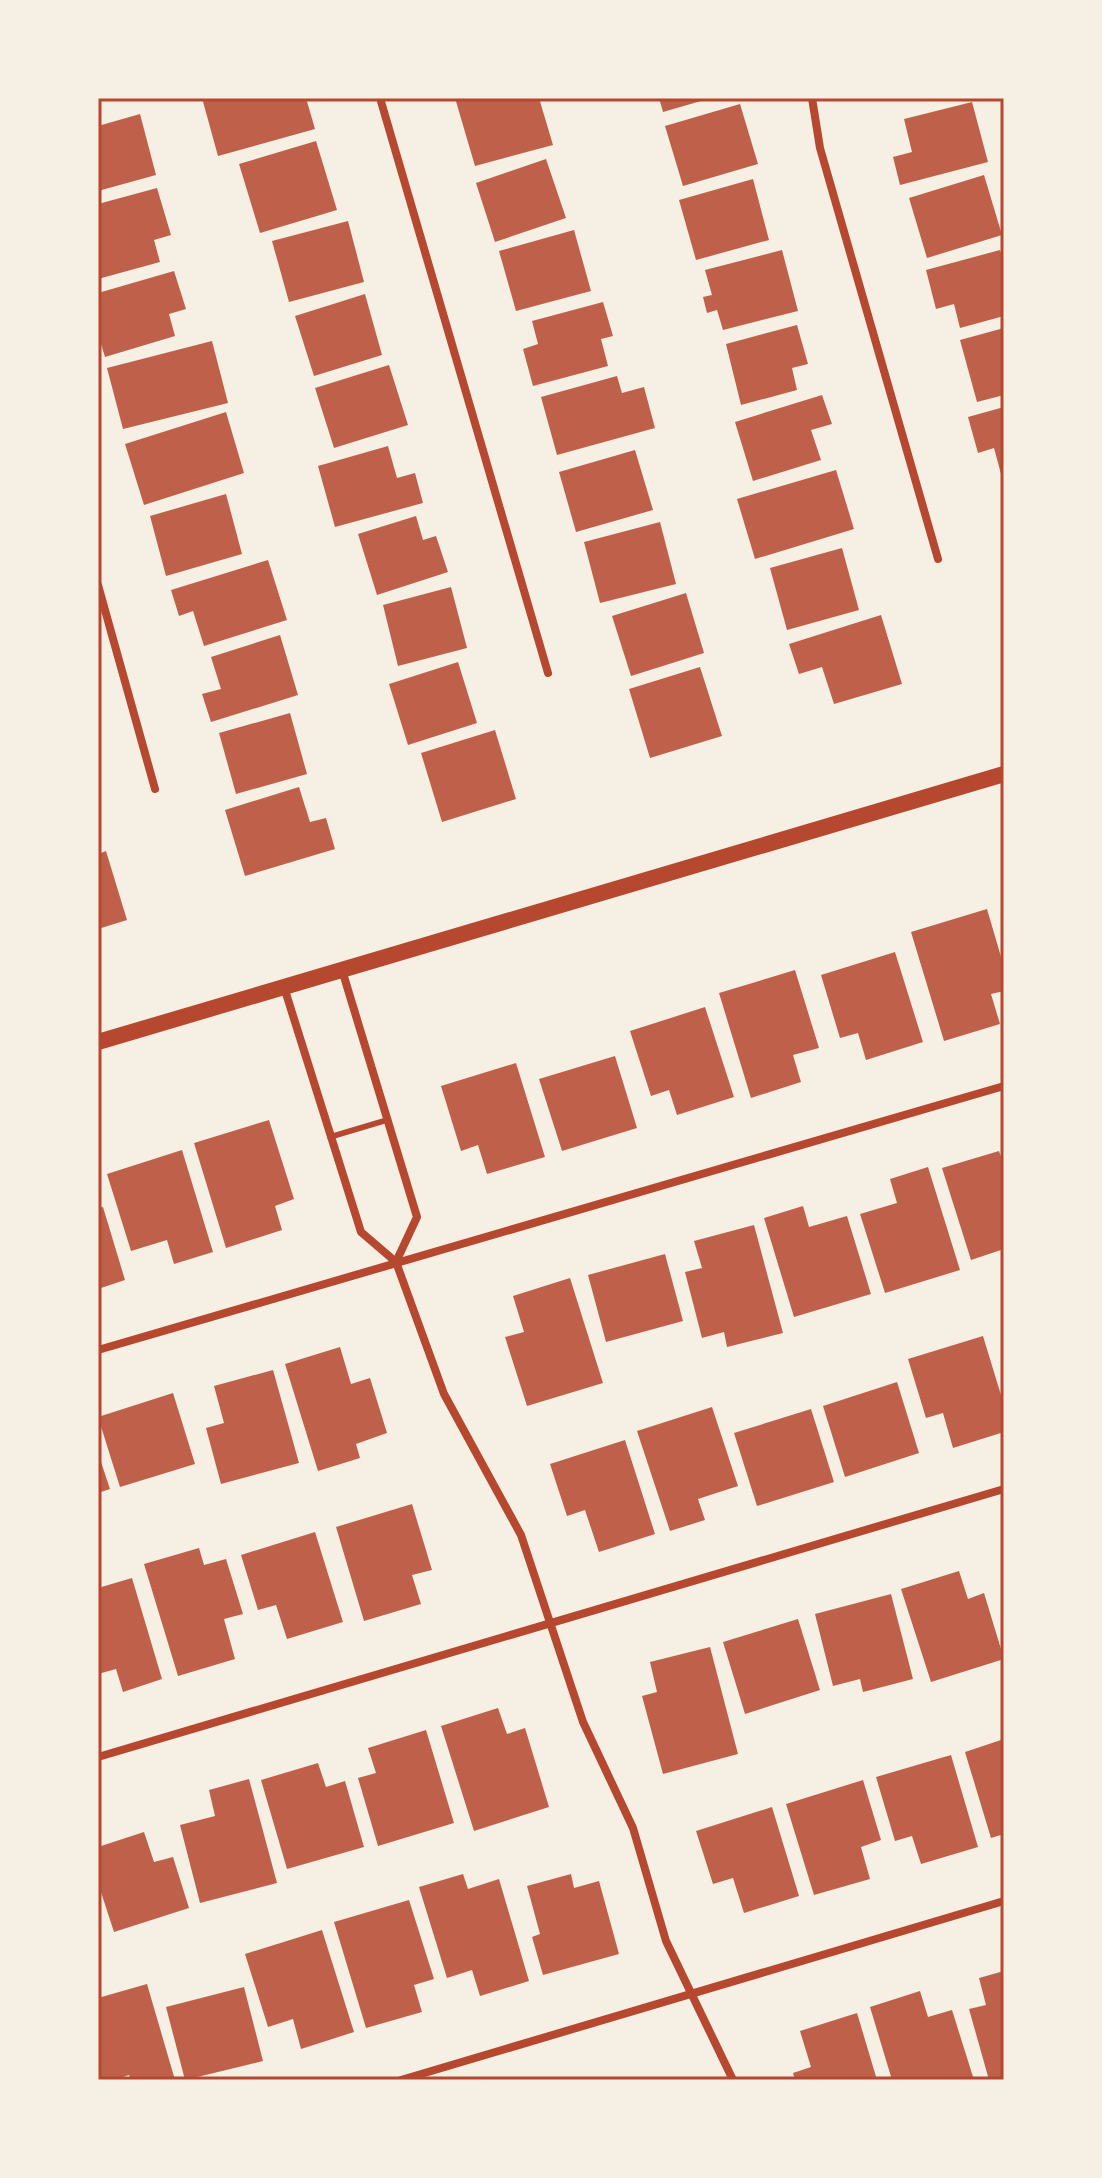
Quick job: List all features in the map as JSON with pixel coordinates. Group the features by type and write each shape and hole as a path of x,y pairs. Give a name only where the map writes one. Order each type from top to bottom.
{"main road":[{"path":"98,1042 1004,774"}],"street":[{"path":"380,98 548,673"},
{"path":"812,98 820,148 938,559"},
{"path":"98,585 155,789"},
{"path":"342,970 417,1217 396,1262"},
{"path":"284,987 361,1232 396,1262 444,1394 521,1535 583,1722 633,1828 666,1941 733,2080"},
{"path":"98,1350 1004,1086"},
{"path":"98,1757 1004,1489"},
{"path":"401,2080 1004,1901"}],"lane":[{"path":"330,1137 387,1120"}],"building":[{"path":"202,98 306,98 315,129 218,156"},
{"path":"455,98 539,98 553,145 475,166"},
{"path":"659,98 708,98 708,99 663,112"},
{"path":"972,102 988,162 900,185 893,157 912,152 904,119"},
{"path":"740,104 758,164 683,186 665,126"},
{"path":"140,114 156,175 98,191 98,126"},
{"path":"316,141 337,210 260,233 239,164"},
{"path":"546,159 566,218 495,242 476,183"},
{"path":"984,175 1002,235 927,258 909,198"},
{"path":"753,179 769,240 696,260 679,200"},
{"path":"157,188 171,235 154,240 160,262 98,279 98,204"},
{"path":"348,221 364,282 289,302 272,241"},
{"path":"574,230 591,291 516,311 499,251"},
{"path":"782,250 798,311 723,330 717,310 707,313 703,297 712,295 705,270"},
{"path":"1000,250 1004,262 1004,316 960,328 954,304 936,309 926,270"},
{"path":"174,271 186,309 169,314 175,336 105,357 98,334 98,293"},
{"path":"365,294 382,355 314,376 295,316"},
{"path":"603,302 613,336 601,339 608,366 533,386 523,349 538,344 532,321"},
{"path":"797,325 808,364 792,368 797,390 741,405 726,344"},
{"path":"1004,328 1004,395 977,402 960,340"},
{"path":"212,341 228,403 123,429 107,368"},
{"path":"389,365 408,425 334,448 315,388"},
{"path":"617,376 622,393 644,387 655,428 557,455 541,397"},
{"path":"822,395 832,424 811,430 821,460 753,481 735,422"},
{"path":"1004,407 1004,473 1001,474 994,448 978,453 968,417"},
{"path":"226,412 244,473 144,505 125,444"},
{"path":"388,446 397,478 415,473 423,503 335,527 318,466"},
{"path":"635,450 653,510 576,532 559,472"},
{"path":"836,470 854,529 755,559 737,499"},
{"path":"226,494 242,554 166,576 150,516"},
{"path":"416,516 423,540 436,536 448,572 377,595 358,534"},
{"path":"660,522 676,584 600,603 584,542"},
{"path":"842,548 859,610 787,630 770,568"},
{"path":"268,560 287,620 204,646 193,611 179,616 171,590"},
{"path":"451,587 467,648 398,666 383,605"},
{"path":"686,593 704,653 631,676 612,616"},
{"path":"881,615 902,684 834,704 822,667 799,674 789,644"},
{"path":"280,635 298,695 211,722 202,694 221,689 211,657"},
{"path":"458,662 477,723 408,745 389,684"},
{"path":"700,667 722,736 650,758 629,689"},
{"path":"290,713 307,774 236,794 219,733"},
{"path":"495,730 516,799 442,822 421,753"},
{"path":"299,787 310,822 326,818 335,849 245,876 225,810"},
{"path":"106,851 127,920 98,929 98,854"},
{"path":"987,909 1004,967 1004,991 991,994 1000,1024 944,1041 911,932"},
{"path":"895,952 923,1042 866,1060 858,1033 840,1038 821,975"},
{"path":"795,970 819,1048 793,1055 801,1082 751,1098 719,993"},
{"path":"705,1007 734,1097 677,1115 669,1090 651,1096 630,1031"},
{"path":"615,1056 637,1128 562,1151 539,1079"},
{"path":"516,1063 545,1157 487,1174 478,1145 461,1151 441,1086"},
{"path":"269,1120 294,1199 275,1206 282,1230 226,1248 194,1143"},
{"path":"182,1150 213,1252 174,1264 167,1240 131,1251 107,1174"},
{"path":"999,1151 1004,1165 1004,1249 971,1260 942,1168"},
{"path":"928,1167 960,1270 885,1293 860,1214 897,1203 890,1179"},
{"path":"803,1206 809,1227 847,1216 871,1294 794,1317 764,1218"},
{"path":"103,1207 125,1280 98,1289 98,1208"},
{"path":"754,1225 783,1333 727,1347 724,1332 702,1338 685,1272 702,1268 694,1241"},
{"path":"665,1254 683,1321 606,1342 588,1275"},
{"path":"570,1278 603,1383 527,1406 505,1337 524,1332 513,1296"},
{"path":"983,1336 1004,1405 1004,1432 953,1448 943,1413 926,1418 908,1359"},
{"path":"340,1347 351,1384 370,1378 387,1433 356,1444 360,1458 318,1471 285,1364"},
{"path":"273,1370 299,1463 221,1484 206,1428 224,1423 214,1386"},
{"path":"897,1382 919,1453 845,1477 823,1406"},
{"path":"173,1393 195,1464 120,1487 98,1417"},
{"path":"712,1407 738,1486 698,1499 705,1520 670,1531 637,1431"},
{"path":"811,1409 834,1482 757,1506 734,1433"},
{"path":"625,1440 655,1534 599,1552 585,1510 567,1516 550,1464"},
{"path":"98,1453 110,1489 98,1493"},
{"path":"412,1504 432,1570 412,1575 421,1604 364,1621 336,1527"},
{"path":"315,1532 343,1622 287,1639 276,1605 258,1610 241,1555"},
{"path":"199,1548 204,1565 226,1559 243,1614 224,1619 235,1659 178,1676 144,1564"},
{"path":"959,1571 968,1599 984,1593 1004,1659 931,1682 901,1589"},
{"path":"132,1578 162,1679 123,1692 116,1669 98,1674 98,1588"},
{"path":"891,1594 913,1679 863,1692 860,1679 833,1686 815,1614"},
{"path":"798,1619 820,1690 745,1714 723,1642"},
{"path":"710,1647 738,1754 663,1774 642,1696 657,1692 650,1662"},
{"path":"498,1708 507,1734 525,1728 549,1807 474,1831 441,1726"},
{"path":"426,1730 454,1823 378,1846 358,1778 376,1773 368,1748"},
{"path":"1004,1739 1004,1834 991,1838 965,1752"},
{"path":"951,1755 978,1847 921,1864 912,1836 895,1841 876,1777"},
{"path":"318,1763 326,1787 345,1781 364,1847 287,1869 261,1780"},
{"path":"249,1779 277,1883 200,1903 180,1825 215,1816 209,1790"},
{"path":"863,1780 881,1840 861,1847 870,1879 814,1895 786,1804"},
{"path":"772,1807 799,1896 744,1913 733,1878 713,1884 696,1831"},
{"path":"144,1832 154,1862 173,1857 189,1908 114,1932 98,1883 98,1847"},
{"path":"463,1874 468,1889 499,1879 529,1981 480,1996 472,1970 447,1978 419,1887"},
{"path":"571,1874 574,1888 599,1881 619,1954 543,1975 532,1937 540,1934 527,1886"},
{"path":"409,1900 434,1979 414,1985 422,2012 366,2028 334,1922"},
{"path":"322,1930 354,2032 301,2049 293,2019 268,2027 245,1954"},
{"path":"1004,1971 1004,2080 989,2080 969,2009 986,2005 979,1978"},
{"path":"147,1984 175,2080 131,2080 129,2075 98,2080 98,1998"},
{"path":"244,1987 263,2061 185,2080 166,2007"},
{"path":"920,1991 928,2017 952,2010 974,2080 892,2080 870,2007"},
{"path":"857,2013 877,2080 795,2080 793,2073 811,2067 800,2031"}]}
